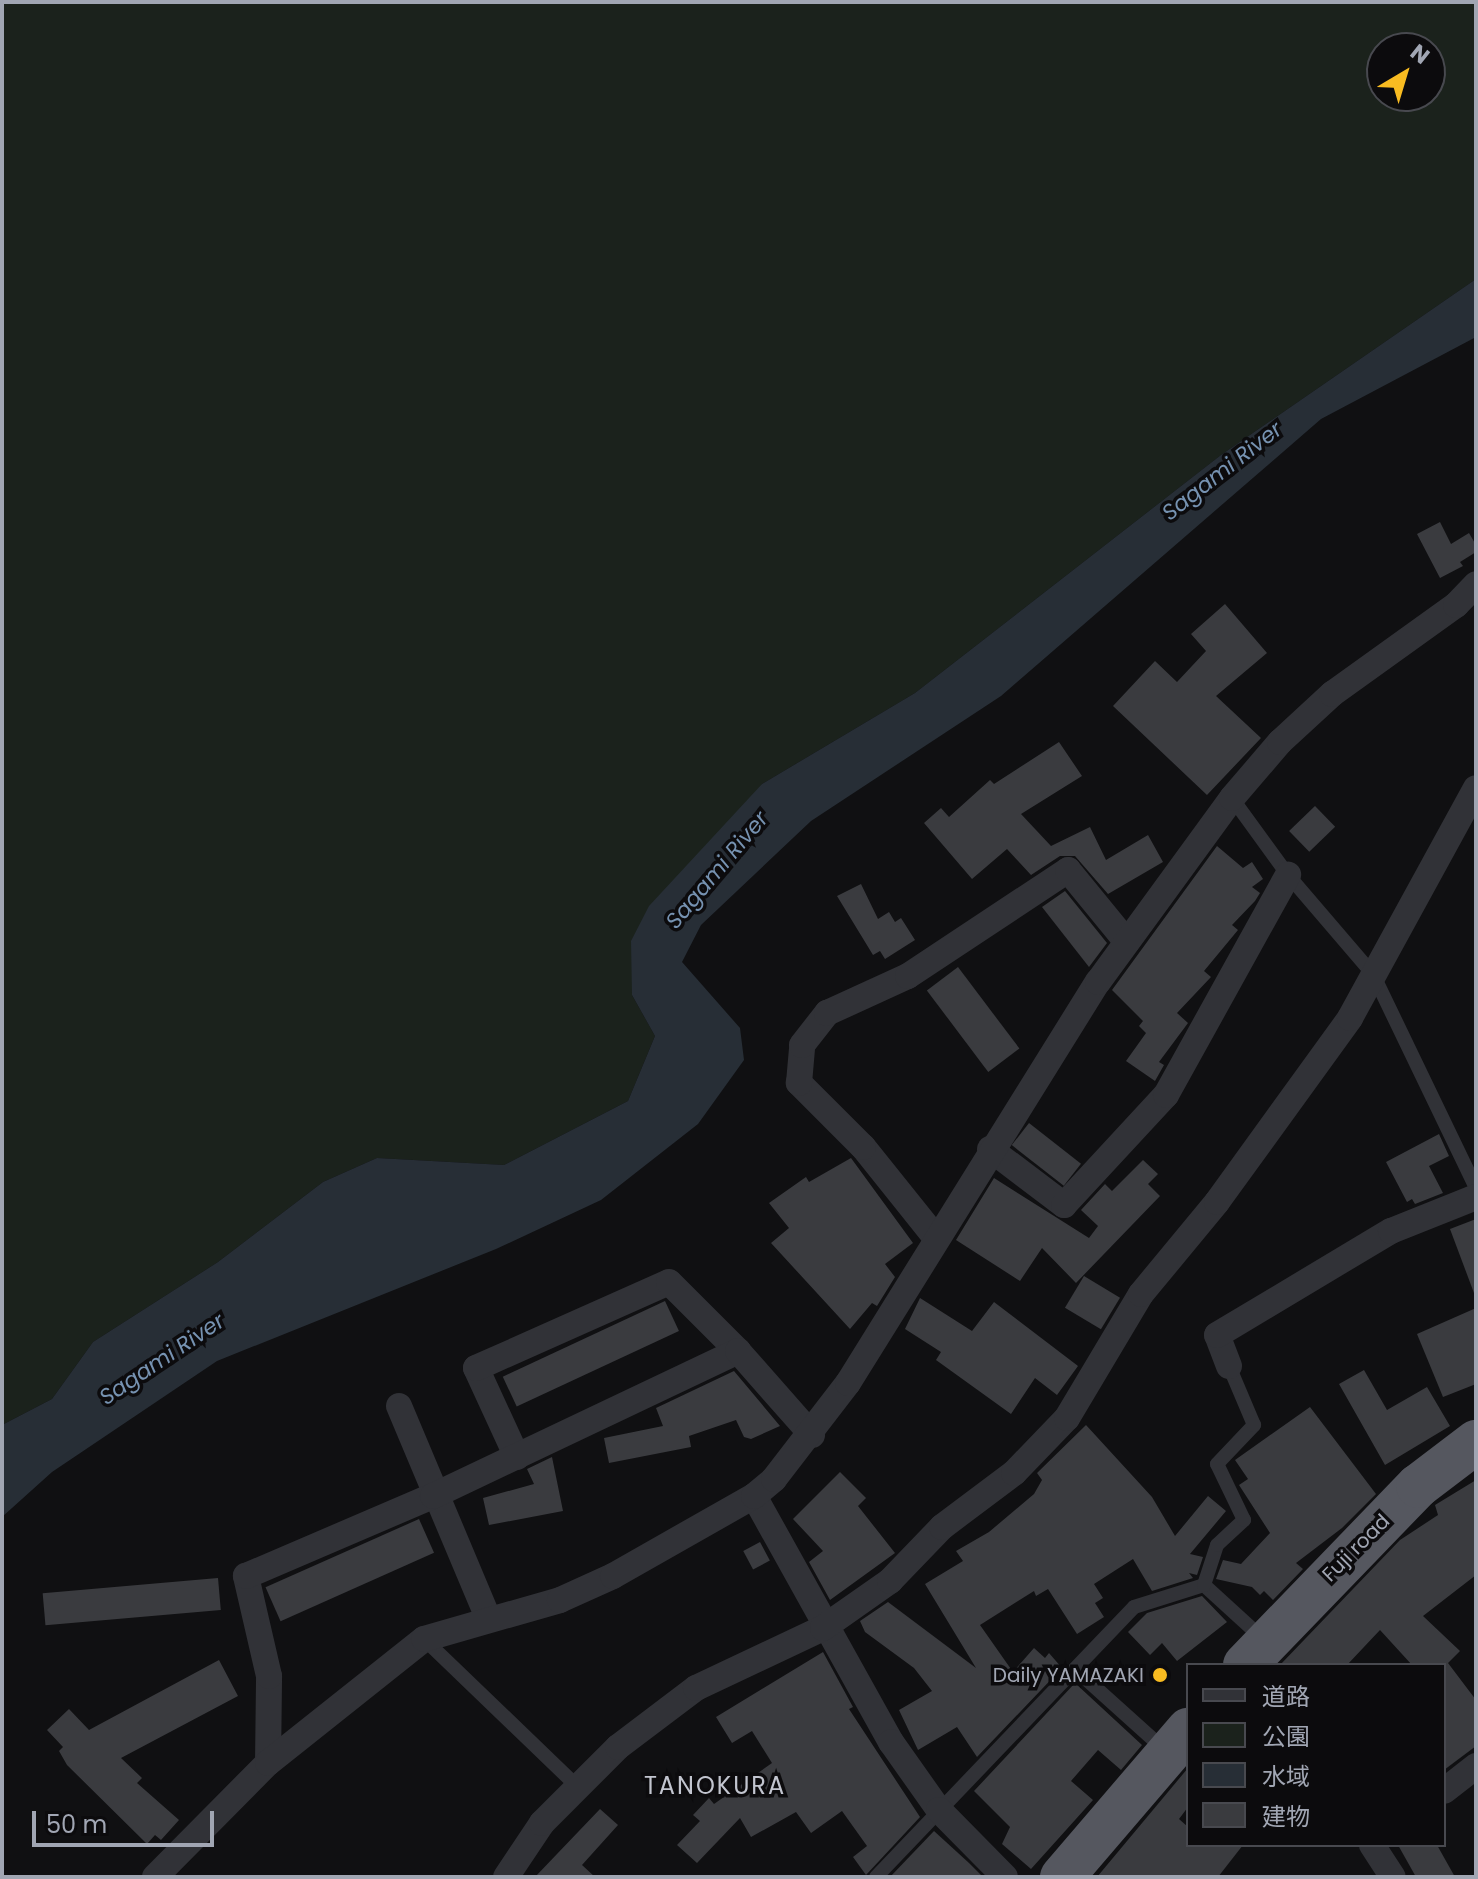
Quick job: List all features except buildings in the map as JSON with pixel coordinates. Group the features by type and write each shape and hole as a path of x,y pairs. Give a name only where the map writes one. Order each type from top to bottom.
{"highway":[{"name":"Fuji road","path":"1255,1653 1418,1486 1476,1442"},
{"path":"1062,1877 1178,1742"}],"street":[{"path":"155,1877 268,1763 424,1639 488,1618 560,1600 613,1576 754,1496 812,1435 990,1149 1127,942 1232,798 1280,742 1332,694 1456,605 1476,584"},
{"path":"506,1877 542,1823 618,1747 696,1688 823,1628 890,1581 942,1527 1014,1473 1067,1418 1141,1294 1303,1086 1350,1018 1476,788"},
{"path":"936,1238 863,1147 799,1083 802,1045 827,1013 908,976 1068,870 1127,942"},
{"path":"990,1149 1064,1205 1166,1095 1288,875"},
{"path":"1229,1366 1217,1335 1391,1231 1476,1197"},
{"path":"517,1457 476,1368 669,1282 738,1351 812,1435"},
{"path":"268,1763 269,1676 246,1576 433,1496 738,1351"},
{"path":"399,1406 433,1496 488,1618"},
{"path":"754,1496 823,1628 891,1742 939,1810 1005,1877"},
{"path":"1446,1789 1476,1766"},
{"path":"1376,1847 1393,1877"}],"lane":[{"path":"1232,798 1288,875 1373,974 1476,1188"},
{"path":"1204,1585 1217,1545 1244,1520 1217,1464 1254,1425 1229,1366"},
{"path":"1204,1585 1255,1653"},
{"path":"876,1877 1134,1607 1204,1585"},
{"path":"424,1639 578,1787"},
{"path":"1076,1670 1178,1742"}],"green space":[{"path":"2,2 1476,2 1476,279 1221,455 915,693 762,784 632,995 655,1036 628,1101 504,1165 377,1158 323,1182 218,1262 93,1342 52,1399 2,1425"}],"water":[{"name":"Sagami River","path":"1476,279 1476,337 1321,419 1001,696 811,821 701,925 682,962 740,1028 744,1060 698,1124 601,1200 496,1249 217,1361 52,1472 2,1517 2,1425 52,1399 93,1342 218,1262 323,1182 377,1158 504,1165 628,1101 655,1036 632,995 631,941 649,906 762,784 915,693 1221,455"}],"place":[{"name":"Daily YAMAZAKI","path":"1160,1675"}],"district":[{"name":"TANOKURA","path":"715,1786"}]}
